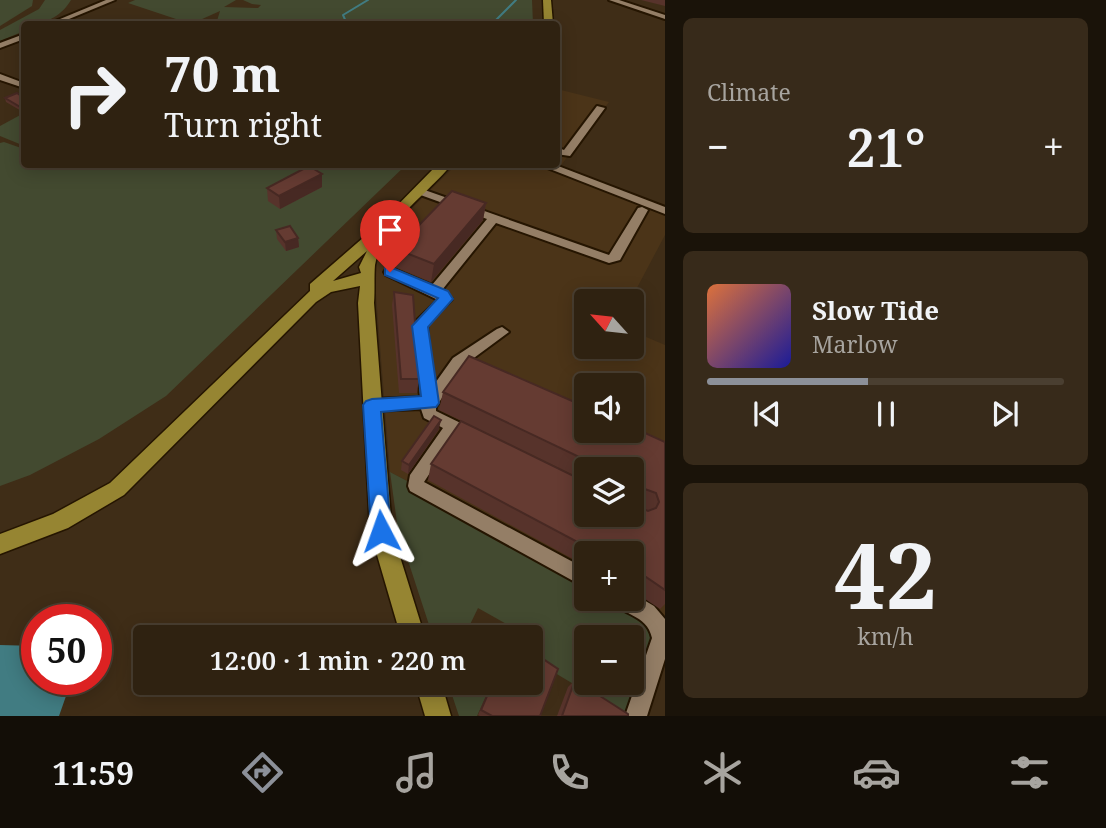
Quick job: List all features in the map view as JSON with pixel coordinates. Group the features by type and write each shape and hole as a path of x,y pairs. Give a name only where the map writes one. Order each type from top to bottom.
{"main road":[{"path":"547,0 549,21"},
{"path":"351,274 384,227 442,168"},
{"path":"0,544 74,517 117,489 293,314 326,288 351,274 384,227"},
{"path":"351,274 367,312 381,531 409,625"},
{"path":"270,338 321,296 334,292 347,293 367,312"},
{"path":"432,695 438,716"}],"street":[{"path":"60,21 112,0"},
{"path":"611,0 665,17"},
{"path":"634,0 665,9"},
{"path":"0,46 21,37"},
{"path":"0,77 21,85"},
{"path":"560,152 566,154 600,108"},
{"path":"552,168 665,211"},
{"path":"419,191 609,259 616,257 642,209"},
{"path":"434,291 494,218"},
{"path":"390,272 446,299 421,323 420,329 430,403 429,414 489,444"},
{"path":"372,405 430,403 464,364 502,332"},
{"path":"453,426 416,480 416,486 574,572"},
{"path":"636,716 662,638 650,614 644,611"}],"shaded area":[{"path":"560,90 609,102 560,167"},
{"path":"453,168 559,168 665,208 665,235 636,289 574,289 574,359 644,359 644,336 665,345 665,618 644,607 644,541 574,541 574,570 390,472 374,269 388,232"}],"green space":[{"path":"0,0 33,0 32,6 0,26"},
{"path":"45,0 71,0 51,19 21,21 21,32 0,41 0,30 39,9"},
{"path":"135,0 236,0 224,7 258,8 261,5 243,0 532,0 533,21 217,21 220,11 198,21 182,21 128,3"},
{"path":"21,115 21,145 0,136 0,126"},
{"path":"0,143 21,148 21,168 403,168 166,396 99,439 30,475 0,486"},
{"path":"390,472 409,482 407,488 574,579 574,611 632,611 647,619 654,629 644,661 644,625 574,625 574,684 543,666 543,625 508,625 478,608 470,625 429,625 398,530"},
{"path":"452,695 487,695 477,716 459,716"},
{"path":"592,695 634,695 627,716"}],"water":[{"path":"0,645 21,646 21,695 66,695 59,716 0,716"}],"building":[{"path":"17,93 21,96 21,107 5,98"},
{"path":"305,168 312,168 322,174 279,196 267,188"},
{"path":"452,191 486,203 434,264 396,249"},
{"path":"290,226 298,238 285,242 276,230"},
{"path":"394,292 413,295 419,379 401,379"},
{"path":"469,356 574,402 574,443 644,443 644,432 665,442 665,590 644,577 644,541 575,541 431,464 461,421 574,476 574,527 644,527 644,509 656,508 659,502 656,493 644,489 644,457 579,457 443,392"},
{"path":"434,416 441,420 409,465 402,461"},
{"path":"543,659 558,669 540,716 492,716 481,710 487,695 543,695"},
{"path":"574,683 574,695 598,695 628,714 628,716 562,716"}],"waterway":[{"path":"346,21 343,15 368,0"},
{"path":"495,21 516,0"}],"route":[{"path":"381,531 372,405 430,403 420,326 446,299 443,295 390,272"}]}
